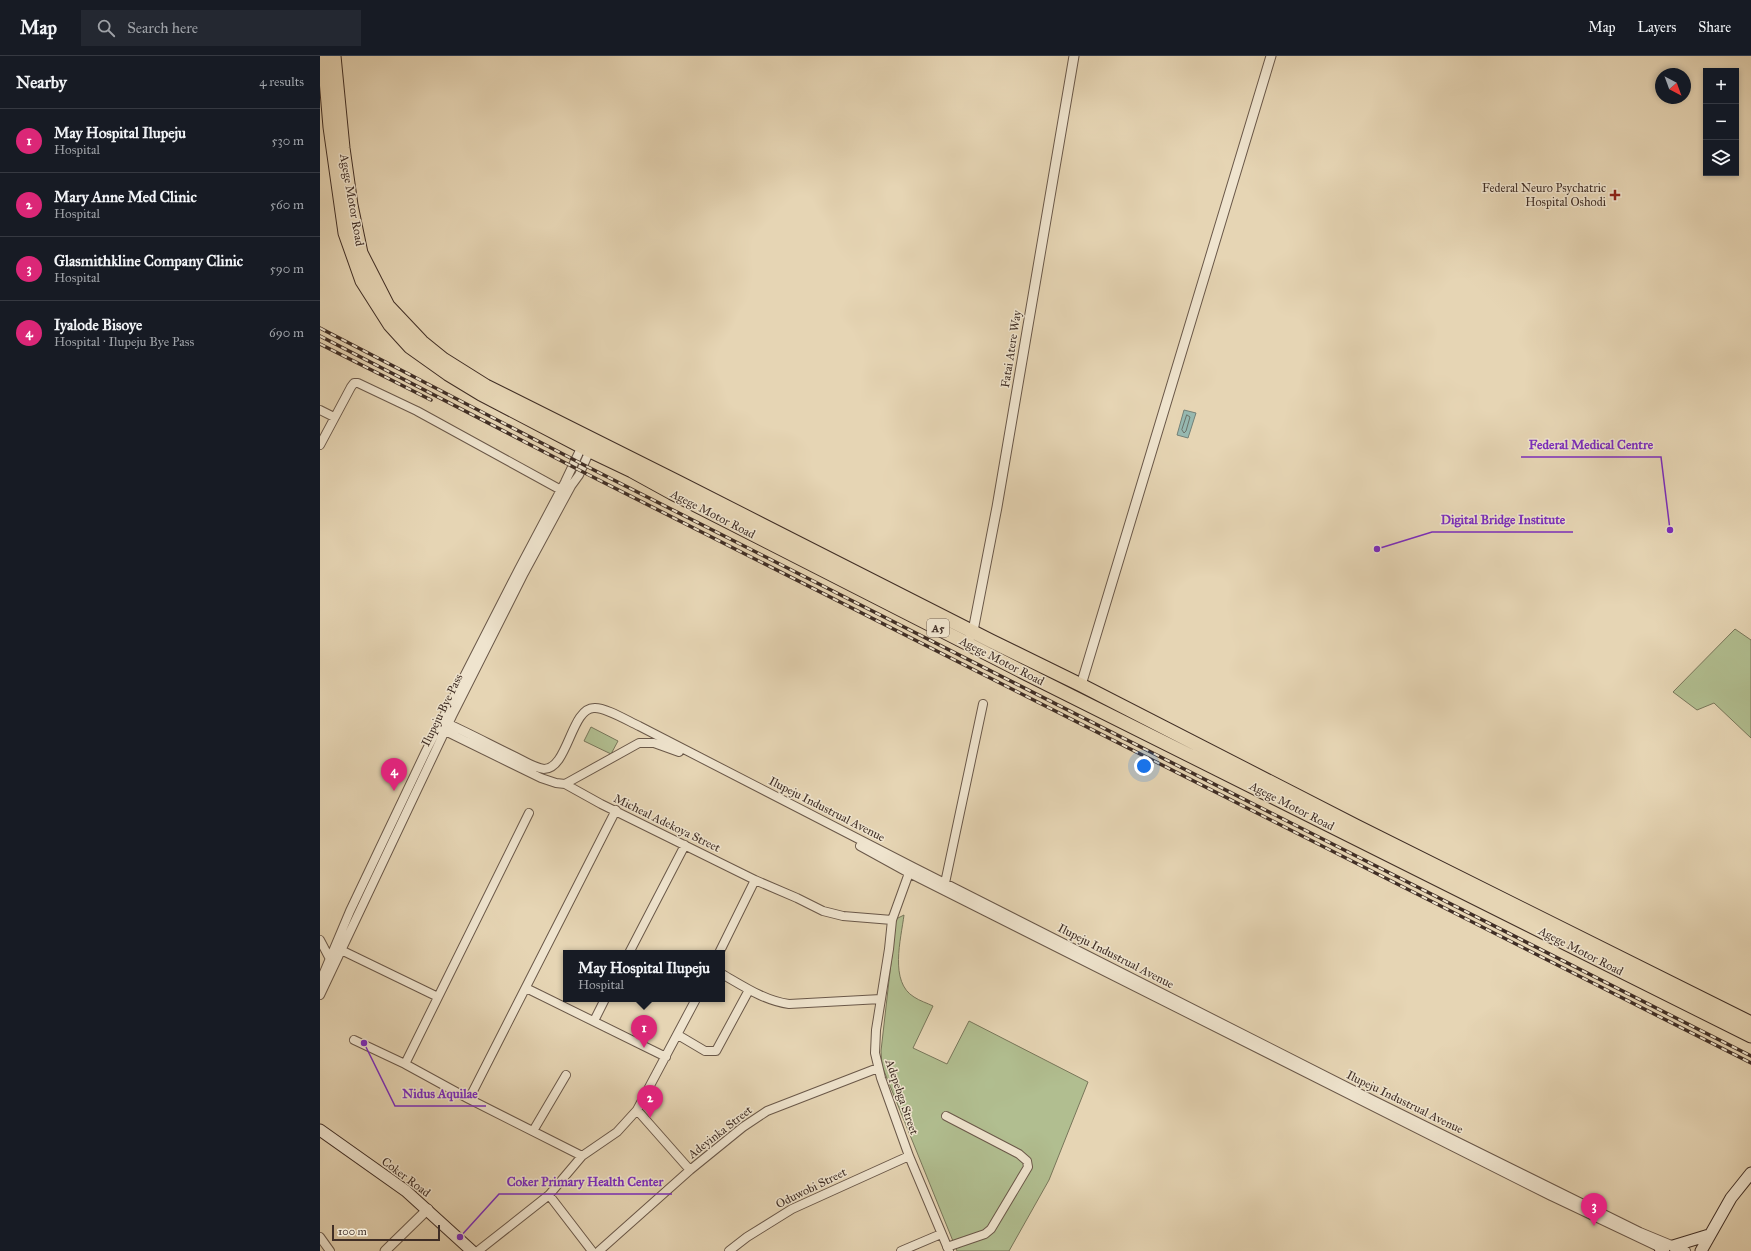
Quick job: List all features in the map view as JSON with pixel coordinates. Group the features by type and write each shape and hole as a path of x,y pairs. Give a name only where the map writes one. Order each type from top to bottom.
{"highway":[{"name":"Agege Motor Road","path":"324,56 330,127 345,233 362,281 373,300 390,325 410,347 422,357 481,394 588,443 973,631 991,642 1081,685 1350,822 1671,990 1751,1036"},
{"name":"Agege Motor Road","path":"334,56 343,148 351,205 361,254 388,306 427,347 467,375 588,443 632,471 672,493 966,643 1671,990 1751,1023"}],"main road":[{"name":"Coker Road","path":"320,1130 406,1191 428,1209 472,1251"},
{"path":"1700,1251 1731,1198 1751,1173"},
{"path":"1665,1249 1710,1236"}],"street":[{"name":"Fatai Atere Way","path":"966,643 973,631 997,507 1074,56"},
{"path":"1081,685 1271,56"},
{"path":"320,445 351,387 354,383 358,383 417,411 561,490"},
{"path":"320,410 334,417"},
{"name":"Ilupeju Bye Pass","path":"320,982 341,950 444,726 519,569 588,443"},
{"name":"Ilupeju Bye Pass","path":"320,995 350,911 524,573 571,486 579,475 588,443"},
{"path":"945,882 983,704"},
{"name":"Ilupeju Industrual Avenue","path":"444,726 543,769 552,766 558,759 578,720 585,710 593,708 602,710 639,726 1373,1100 1633,1228 1665,1249"},
{"name":"Micheal Adekoya Street","path":"444,726 541,778 564,784 755,880 823,911 843,916 892,920"},
{"name":"Ilupeju Industrual Avenue","path":"564,784 640,743 654,742 688,756 846,837 909,873 1530,1186 1665,1249 1686,1251"},
{"path":"469,1099 616,810"},
{"path":"405,1064 529,813"},
{"path":"631,950 685,845"},
{"name":"Adepebga Street","path":"909,873 892,920 875,1046 878,1068 909,1156 948,1249"},
{"path":"720,950 755,880"},
{"path":"320,940 332,962"},
{"path":"341,950 438,997"},
{"path":"725,976 749,990 777,1003 789,1004 881,999"},
{"path":"526,988 666,1057"},
{"path":"678,1035 705,1051 716,1051 749,990"},
{"path":"594,1021 604,1002"},
{"path":"478,1251 549,1194 582,1156 617,1132 637,1110 694,1002"},
{"path":"354,1040 405,1064 469,1099 582,1156"},
{"name":"Adeyinka Street","path":"599,1251 690,1170 743,1127 767,1111 878,1068"},
{"path":"533,1131 566,1075"},
{"path":"637,1110 690,1170"},
{"path":"946,1116 1019,1154 1027,1161 1028,1167 991,1229 985,1234 948,1249"},
{"name":"Oduwobi Street","path":"729,1251 747,1237 792,1208 909,1156"},
{"path":"549,1194 592,1251"},
{"path":"385,1251 428,1209"},
{"path":"901,1251 942,1234"},
{"path":"320,1237 330,1251"}],"green space":[{"path":"1735,629 1751,640 1751,738 1714,703 1697,710 1673,692"},
{"path":"591,727 618,741 611,754 584,741"},
{"path":"904,915 898,959 901,981 906,990 914,997 933,1006 913,1048 947,1064 969,1021 1088,1082 1049,1180 1009,1251 957,1251 882,1066 881,1051 896,919"}],"water":[{"path":"1184,410 1196,413 1188,438 1177,435"}],"railway":[{"path":"320,328 584,465 1751,1056"},
{"path":"320,336 581,471 1751,1063"},
{"path":"320,344 431,400"}],"place":[{"name":"Federal Neuro Psychatric Hospital Oshodi","path":"1615,195"},
{"name":"Federal Medical Centre","path":"1670,530"},
{"name":"Digital Bridge Institute","path":"1377,549"},
{"name":"Iyalode Bisoye","path":"394,791"},
{"name":"Nidus Aquilae","path":"364,1043"},
{"name":"May Hospital Ilupeju","path":"644,1048"},
{"name":"Mary Anne Med Clinic","path":"650,1118"},
{"name":"Glasmithkline Company Clinic","path":"1594,1226"},
{"name":"Coker Primary Health Center","path":"460,1237"}]}
